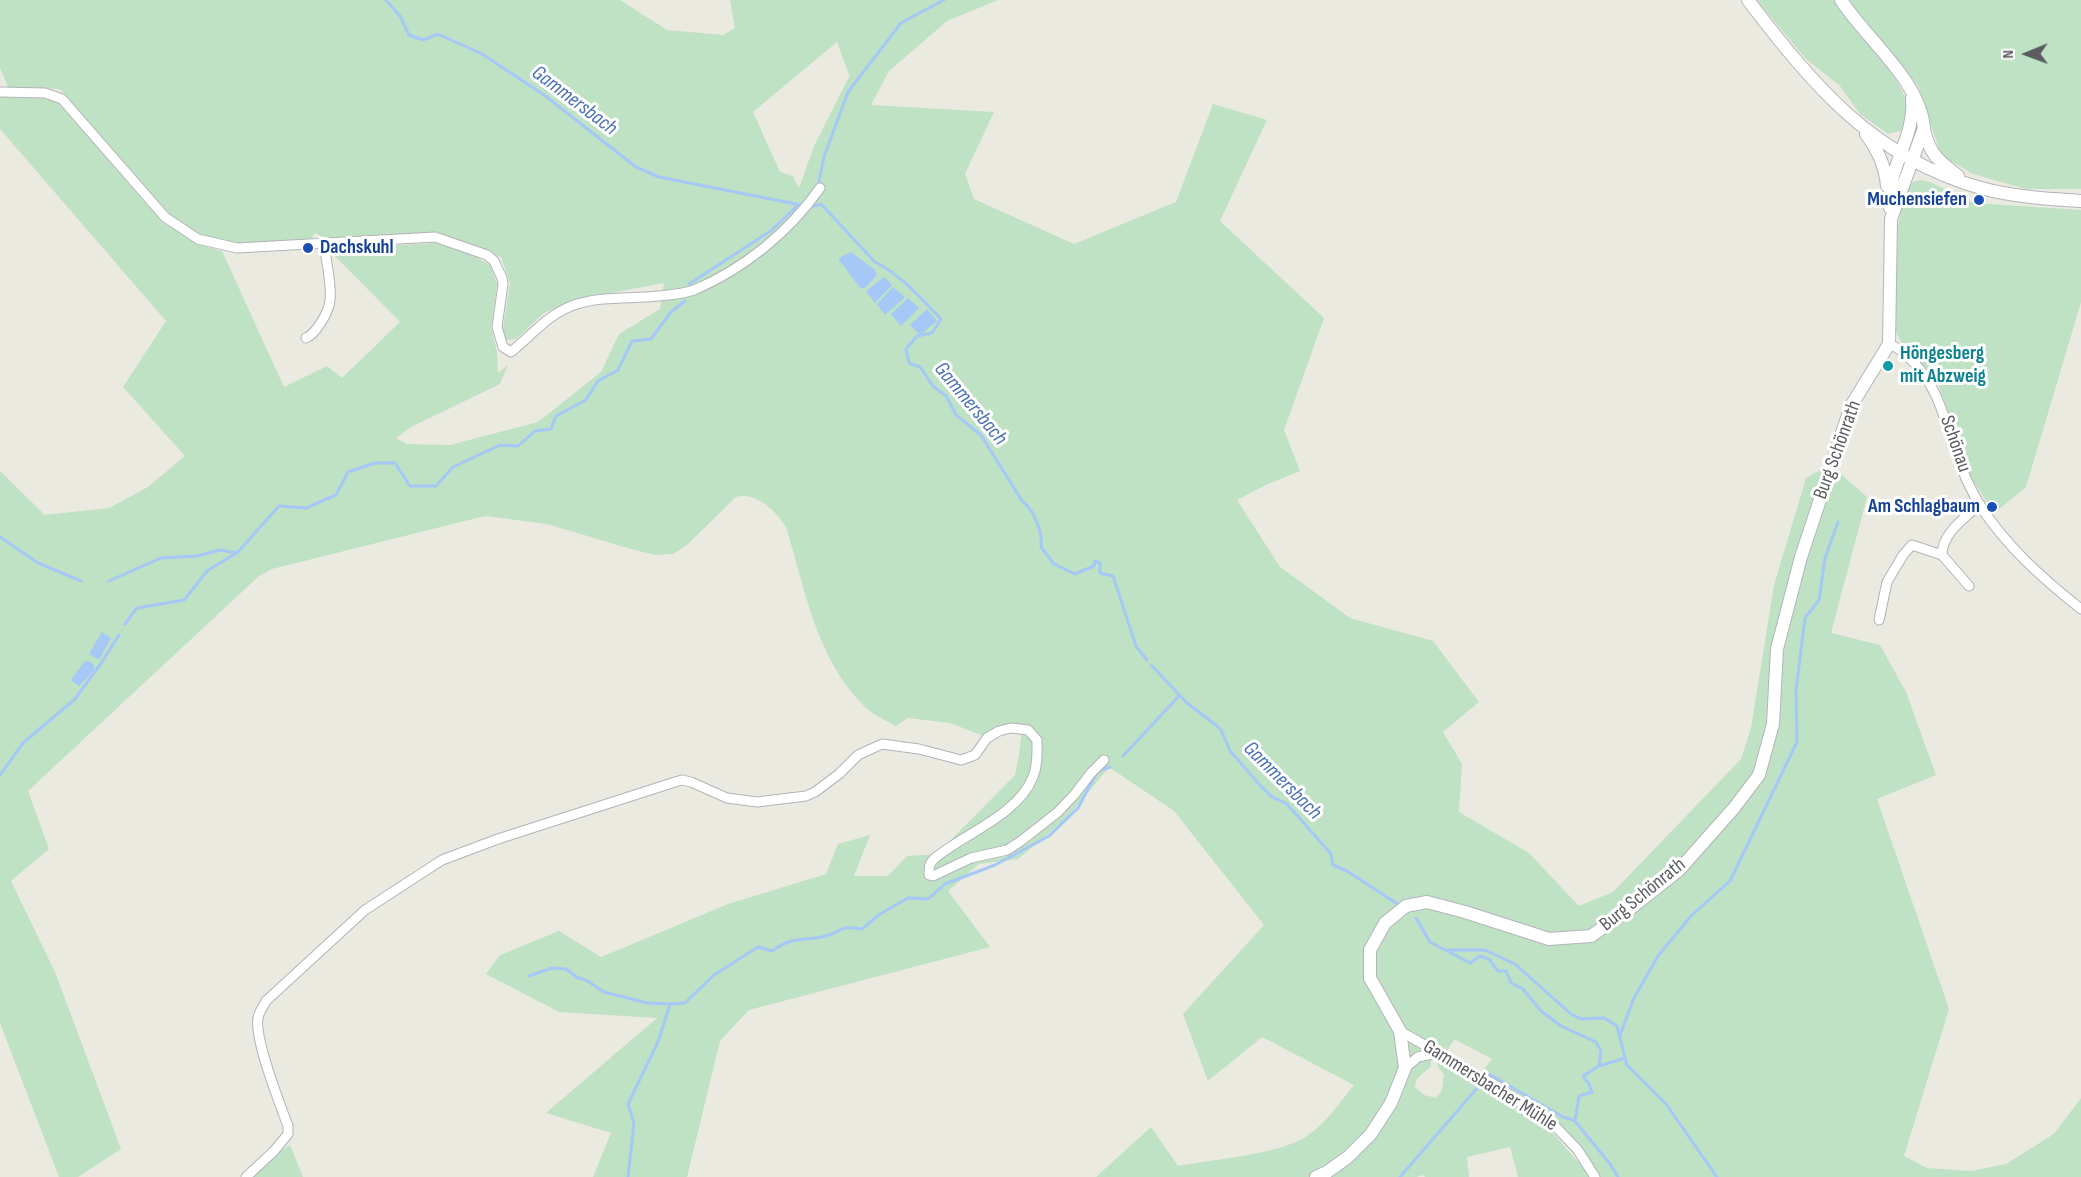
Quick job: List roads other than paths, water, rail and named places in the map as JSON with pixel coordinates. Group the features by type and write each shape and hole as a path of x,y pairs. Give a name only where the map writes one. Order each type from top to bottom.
{"street":[{"path":"1748,0 1796,63 1821,89 1861,127 1901,153 1969,184 2026,197 2081,201"},
{"path":"1840,0 1853,19 1901,75 1920,107 1927,144 1934,155 1969,184"},
{"path":"0,92 45,93 62,99 165,217 198,239 237,249 435,237 486,255 494,261 502,278 497,327 503,347 511,352 548,319 576,304 692,291 728,273 757,253 803,212 820,188"},
{"path":"1889,199 1890,182 1912,123 1912,94"},
{"path":"1861,127 1878,151 1882,161 1889,199 1891,219 1889,344"},
{"path":"1891,219 1924,128"},
{"path":"306,338 313,336 319,327 330,301 324,244"},
{"name":"Schönau","path":"1889,344 1895,346 1918,365 1932,386 1942,408 1963,471 1980,504 2029,565 2081,609"},
{"name":"Burg Schönrath","path":"1316,1177 1328,1172 1348,1157 1371,1134 1391,1103 1405,1068 1400,1031 1370,978 1370,950 1385,923 1406,906 1427,902 1548,939 1592,936 1679,870 1734,808 1759,775 1773,724 1777,649 1801,557 1851,406 1889,344"},
{"path":"1942,555 1943,545 1950,533 1980,504"},
{"path":"1879,620 1887,582 1903,555 1912,545 1942,555 1968,586"},
{"path":"246,1177 274,1151 288,1134 288,1126 261,1045 258,1028 260,1013 266,1001 351,921 428,868 459,852 682,780 727,798 744,802 806,796 825,786 858,755 882,744 919,749 948,758 961,759 975,755 987,738 999,731 1011,728 1028,730 1037,740 1037,761 1033,777 1023,793 997,816 934,859 929,867 929,875 933,876 972,858 1006,850 1021,841 1058,812 1090,773 1104,760"},
{"name":"Gammersbacher Mühle","path":"1400,1031 1498,1087 1555,1126 1577,1149 1595,1177"},
{"path":"1405,1068 1418,1057 1439,1053"}],"water":[{"path":"851,252 875,270 877,275 865,288 861,289 839,260"},
{"path":"884,277 892,285 875,303 866,291"},
{"path":"893,287 905,297 885,315 877,304"},
{"path":"908,298 919,308 901,326 891,314"},
{"path":"927,309 937,321 920,335 910,325"},
{"path":"102,632 111,638 99,660 89,654"},
{"path":"88,661 94,665 94,670 79,686 71,680 84,662"}],"waterway":[{"name":"Gammersbach","path":"386,0 400,16 409,35 423,40 438,34 482,54 544,95 636,167 659,177 801,205"},
{"path":"818,186 824,157 848,92 901,23 944,0"},
{"name":"Gammersbach","path":"810,207 821,204 875,262 902,280 941,319 932,333 917,336 906,349 909,363 920,367 933,386 946,396 956,415 981,435 1022,501 1034,516 1041,535 1041,547 1054,564 1075,574 1094,566 1095,561 1100,563 1100,573 1113,576 1136,646 1147,660"},
{"path":"689,284 772,230 797,206"},
{"path":"109,581 161,558 197,556 220,550 237,553 279,506 306,508 336,495 348,472 375,463 395,463 410,486 436,486 453,467 500,445 518,446 535,431 551,429 556,416 586,400 598,381 618,370 632,341 651,339 671,312 685,301"},
{"path":"1620,1035 1634,998 1658,956 1691,916 1730,881 1797,742 1796,690 1805,618 1819,600 1825,558 1838,522"},
{"path":"0,537 38,563 81,581"},
{"path":"125,624 137,608 184,600 208,570 237,553"},
{"path":"0,775 23,743 75,699 119,635"},
{"name":"Gammersbach","path":"1151,665 1187,703 1221,730 1230,751 1272,797 1287,804 1331,854 1333,865 1347,871 1399,905"},
{"path":"1123,756 1179,696"},
{"path":"628,1177 634,1123 628,1104 658,1042 670,1004 685,1003 714,975 758,947 772,951 786,943 826,936 845,928 862,929 880,914 908,898 928,899 945,884 995,865 1049,836 1078,808 1097,772 1110,767"},
{"name":"Gammersbach","path":"1416,918 1430,942 1470,963 1480,956 1489,959 1498,971 1506,971 1511,983 1523,989 1541,1011 1561,1026 1596,1042 1601,1051 1599,1066 1583,1076 1592,1092 1579,1096 1575,1121 1618,1177"},
{"path":"1448,950 1485,950 1515,964 1571,1014 1581,1019 1604,1018 1617,1026 1625,1058 1599,1066"},
{"path":"529,976 552,968 566,969 604,992 647,1003 670,1004"},
{"path":"1625,1058 1627,1065 1666,1104 1717,1177"},
{"path":"1489,1074 1563,1117 1574,1120"},
{"path":"1400,1177 1479,1086"}],"place":[{"name":"Muchensiefen","path":"1979,200"},
{"name":"Dachskuhl","path":"308,248"},
{"name":"Höngesberg mit Abzweig","path":"1888,366"},
{"name":"Am Schlagbaum","path":"1992,507"}]}
